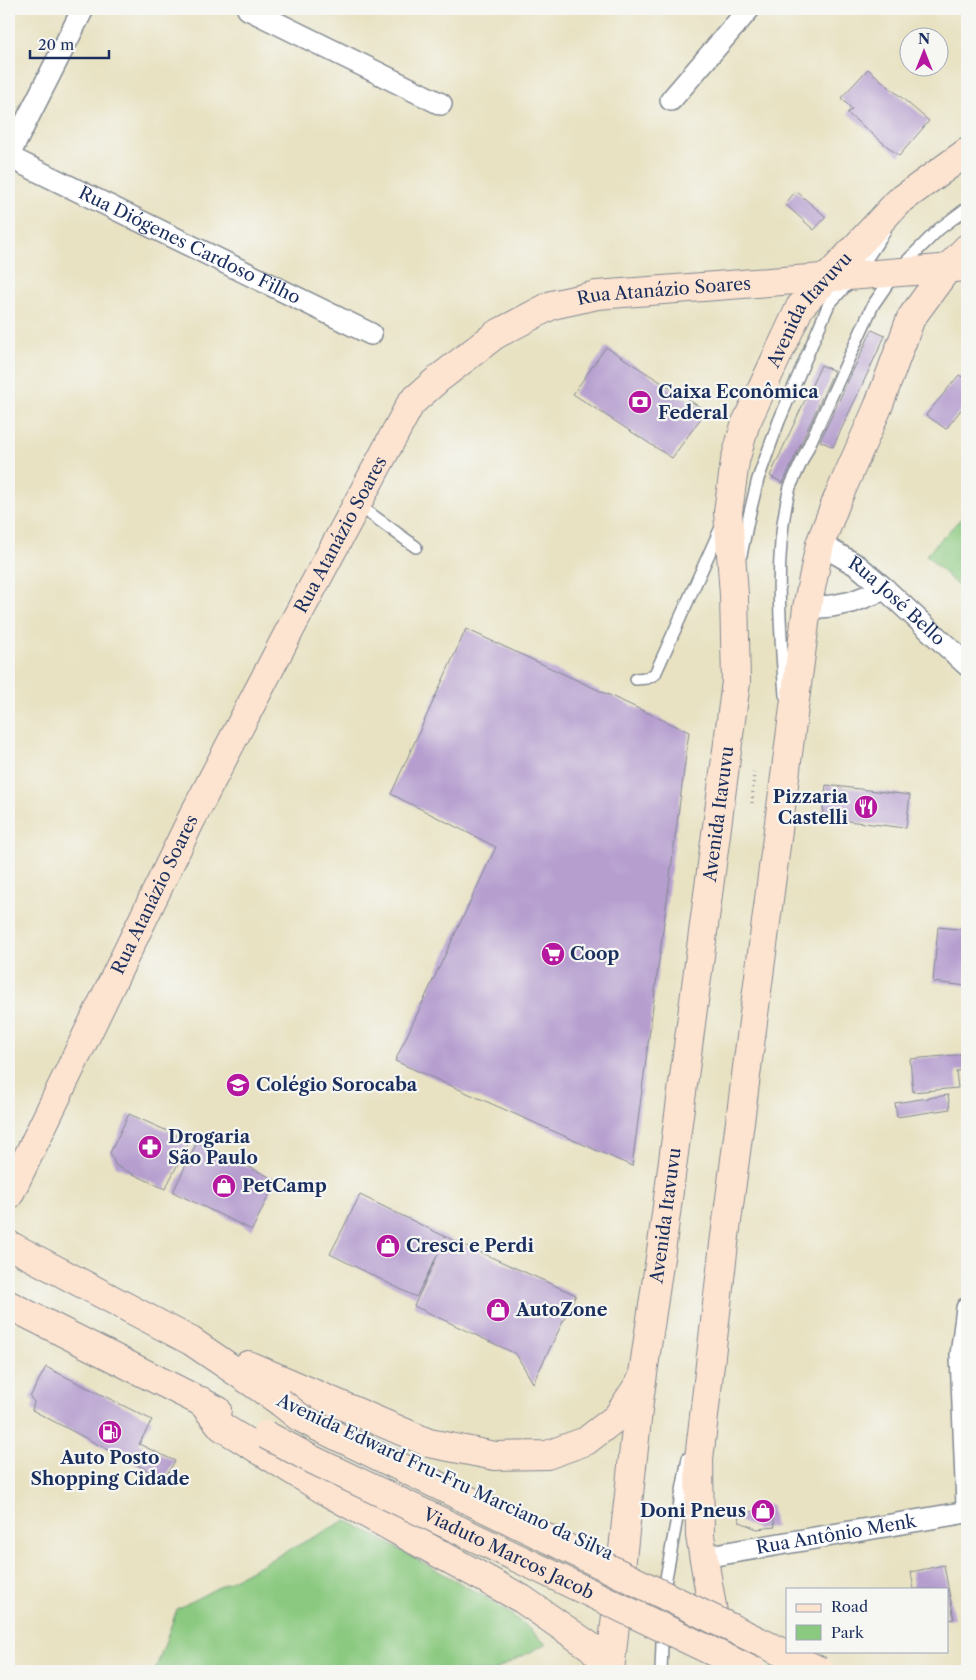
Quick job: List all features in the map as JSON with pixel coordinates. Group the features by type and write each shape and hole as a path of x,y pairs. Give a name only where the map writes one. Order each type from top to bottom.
{"main road":[{"name":"Avenida Itavuvu","path":"610,1670 642,1381 662,1244 736,682 734,594 728,512 735,461 746,425 800,307 898,202 967,152"},
{"path":"722,1671 700,1536 699,1459 724,1244 807,608 820,544 878,407 911,318 957,268 967,248"},
{"name":"Rua Atanázio Soares","path":"9,1196 191,820 292,624 411,403 437,380 496,335 552,305 597,295 957,268"},
{"name":"Avenida Edward Fru-Fru Marciano da Silva","path":"9,1245 191,1341 279,1401 621,1560"},
{"path":"9,1304 200,1401 222,1427 329,1494 522,1599 591,1647 610,1670"},
{"path":"191,1341 429,1443 495,1456 547,1455 586,1441 617,1418 642,1381"},
{"name":"Viaduto Marcos Jacob","path":"200,1401 322,1464 753,1671"},
{"name":"Viaduto Marcos Jacob","path":"279,1401 299,1417 316,1426 820,1671"},
{"path":"621,1560 647,1575 664,1589 700,1630 722,1671"}],"street":[{"path":"9,156 83,9"},
{"path":"248,9 441,104"},
{"path":"671,100 749,9"},
{"name":"Rua Diógenes Cardoso Filho","path":"9,156 371,334"},
{"name":"Rua José Bello","path":"820,544 858,566 967,665"},
{"path":"807,608 852,602 885,589"},
{"path":"967,1308 961,1355 967,1506"},
{"name":"Rua Antônio Menk","path":"704,1557 967,1512"}],"lane":[{"path":"734,594 758,479 779,421 829,304 855,276 882,238 898,202"},
{"path":"789,752 781,645 780,542 790,487 873,305 895,273 939,229 967,208"},
{"path":"357,504 416,547"},
{"path":"636,679 647,678 655,674 728,512"},
{"path":"661,1671 664,1589 724,1244"}],"green space":[{"path":"967,512 967,595 926,555"},
{"path":"346,1520 487,1598 520,1621 546,1644 493,1671 155,1671 177,1609"}],"building":[{"path":"868,69 929,121 899,156 847,113 852,109 841,98"},
{"path":"796,191 826,217 814,230 785,204"},
{"path":"872,330 885,336 833,447 820,441"},
{"name":"Caixa Econômica Federal","path":"606,347 706,411 672,458 573,394"},
{"path":"821,365 834,371 783,483 770,476"},
{"path":"959,375 967,380 967,402 946,429 926,415"},
{"name":"Coop","path":"466,629 689,732 632,1166 395,1061 496,847 391,794"},
{"name":"Pizzaria Castelli","path":"826,785 910,795 906,828 822,818"},
{"path":"938,927 967,930 967,986 933,982"},
{"path":"967,1054 967,1070 956,1071 958,1088 913,1092 910,1059"},
{"path":"948,1095 950,1109 897,1117 895,1103"},
{"name":"Drogaria São Paulo","path":"129,1114 190,1141 165,1189 116,1166 110,1153"},
{"name":"PetCamp","path":"197,1142 276,1180 252,1230 173,1192"},
{"path":"360,1195 446,1237 576,1295 533,1383 516,1354 414,1306 438,1254 416,1297 330,1254"},
{"name":"Auto Posto Shopping Cidade","path":"46,1367 152,1420 139,1444 175,1461 164,1479 32,1410 34,1402 30,1397"},
{"name":"Doni Pneus","path":"771,1504 775,1527 757,1529 740,1522 738,1517"},
{"path":"944,1565 954,1619 948,1620 948,1588 914,1588 911,1572"}],"place":[{"name":"Caixa Econômica Federal","path":"640,402"},
{"name":"Pizzaria Castelli","path":"866,807"},
{"name":"Coop","path":"553,954"},
{"name":"Colégio Sorocaba","path":"238,1085"},
{"name":"Drogaria São Paulo","path":"150,1147"},
{"name":"PetCamp","path":"224,1186"},
{"name":"Cresci e Perdi","path":"388,1246"},
{"name":"AutoZone","path":"498,1310"},
{"name":"Auto Posto Shopping Cidade","path":"110,1432"},
{"name":"Doni Pneus","path":"763,1511"}]}
